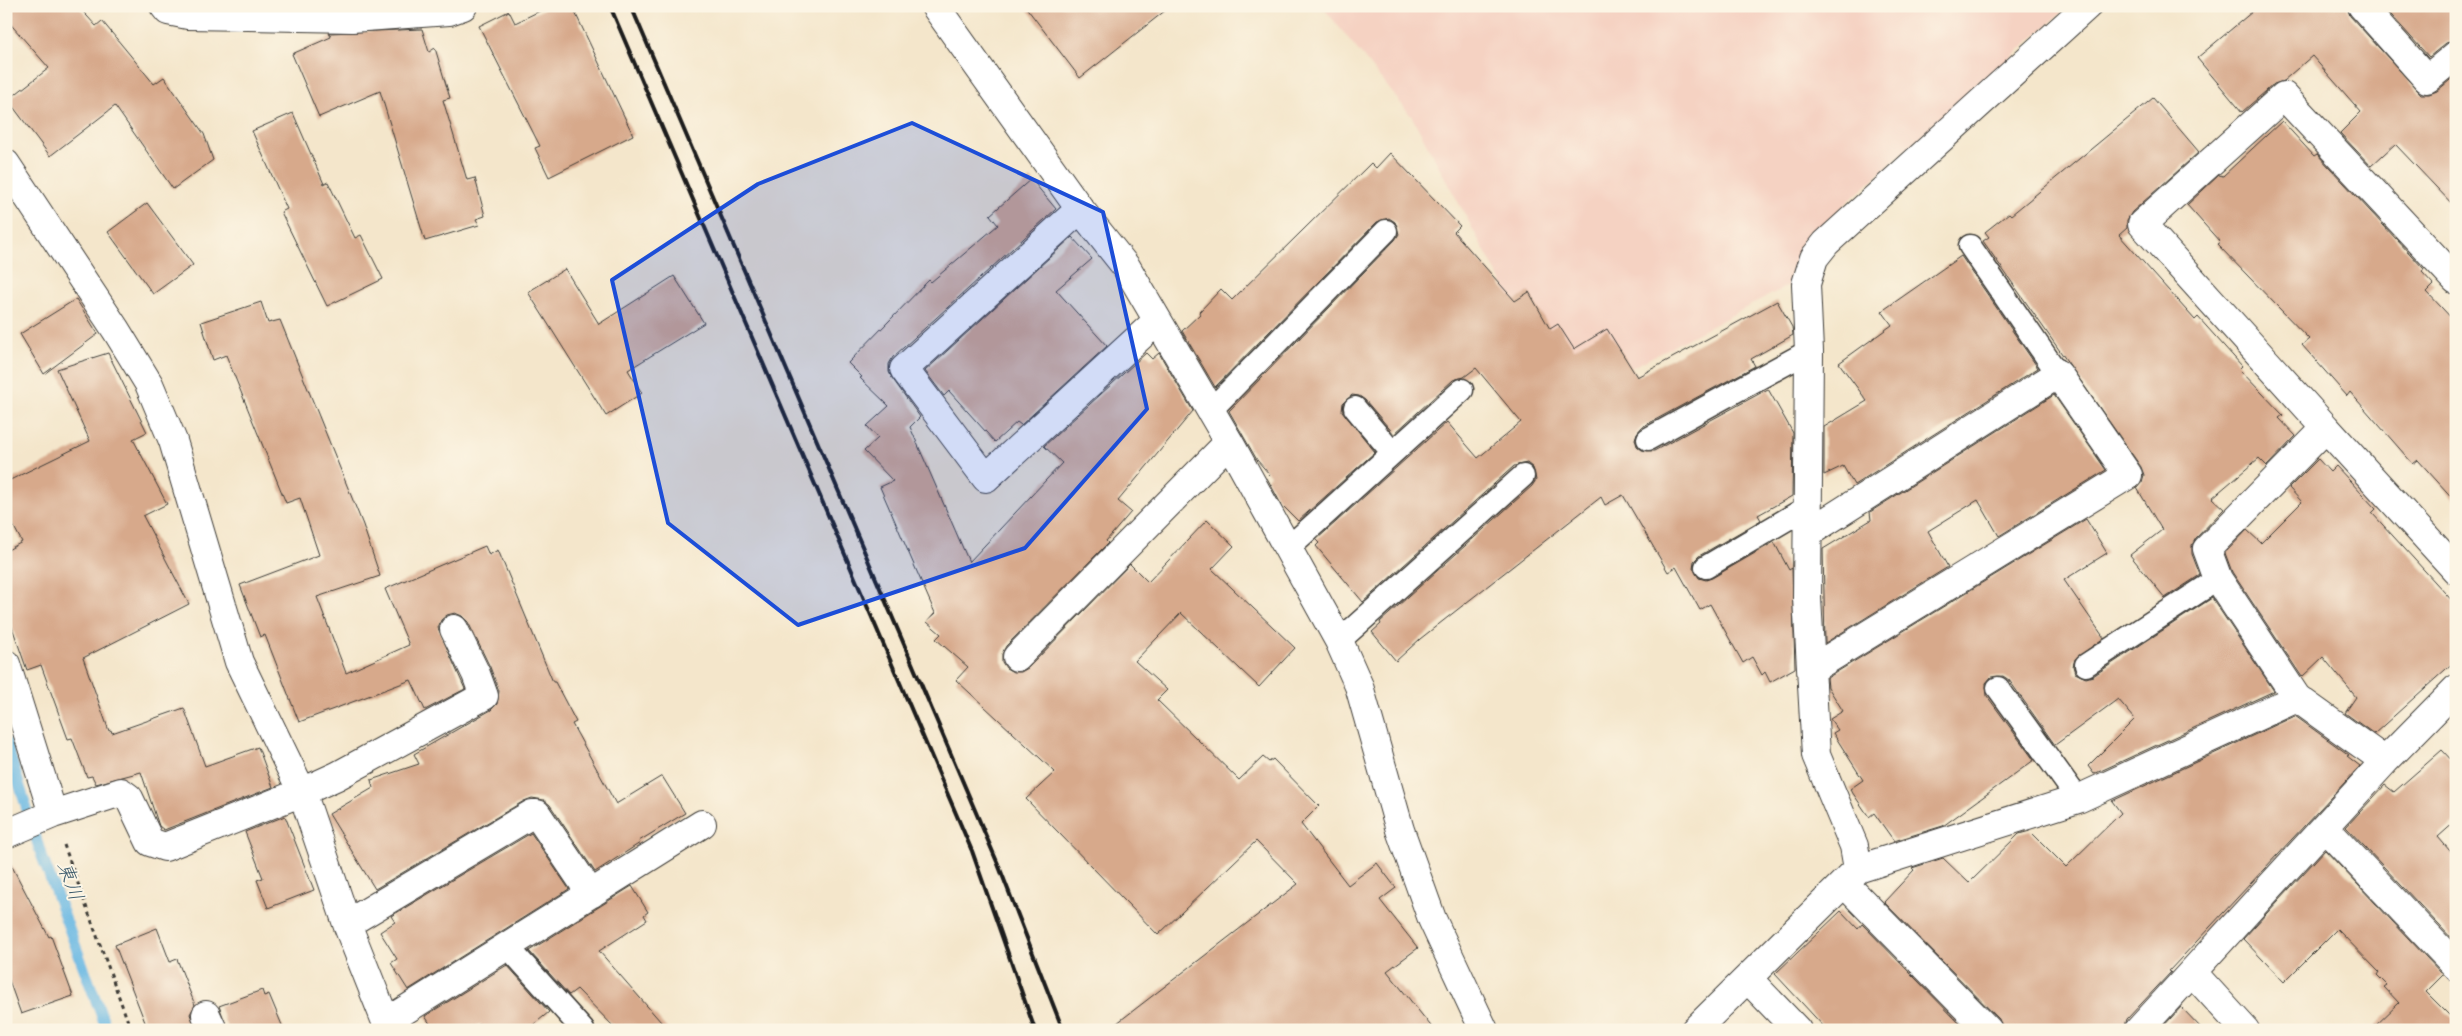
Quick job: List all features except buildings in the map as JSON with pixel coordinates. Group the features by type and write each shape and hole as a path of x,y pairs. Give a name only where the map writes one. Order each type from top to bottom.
{"street":[{"path":"164,6 168,10 188,15 352,18 449,11 463,6"},
{"path":"934,6 1080,209 1127,268 1229,442 1339,641 1359,686 1400,830 1432,919 1484,1030"},
{"path":"1988,1030 1851,876 1854,846 1816,755 1807,598 1809,350 1806,284 1814,258 1834,236 2088,6"},
{"path":"2362,6 2427,79 2456,54"},
{"path":"2456,280 2284,96 2142,224 2456,570"},
{"path":"6,164 116,330 149,384 173,441 239,662 302,792 348,924 388,1026 508,946 702,824"},
{"path":"1080,209 904,369 986,478 1157,321"},
{"path":"1807,520 2058,374 2128,474 1812,669"},
{"path":"2326,428 2207,549 2218,579 2298,698 2386,761"},
{"path":"1017,657 1229,442"},
{"path":"8,833 53,814 120,792 129,798 150,842 165,847 337,776 484,696 476,674 454,629"},
{"path":"6,664 53,814"},
{"path":"2139,1030 2386,761 2456,689"},
{"path":"1695,1030 1851,876 2078,799 2298,698"},
{"path":"348,924 532,814 537,814 591,894"},
{"path":"2325,828 2456,966"},
{"path":"2193,973 2245,1030"},
{"path":"1748,979 1797,1030"}],"lane":[{"path":"1210,411 1386,231"},
{"path":"1970,246 2058,374"},
{"path":"1648,439 1809,350"},
{"path":"1287,549 1462,390"},
{"path":"1355,408 1392,452"},
{"path":"1339,641 1523,476"},
{"path":"1706,567 1807,520"},
{"path":"2086,665 2218,579"},
{"path":"1998,688 2078,799"},
{"path":"508,946 583,1030"}],"path":[{"path":"53,814 131,1030"}],"highlighted area":[{"path":"912,123 1103,212 1147,409 1025,548 798,625 668,523 612,280 758,184"}],"shaded area":[{"path":"1322,6 2069,6 1806,239 1793,283 1589,390 1553,377 1412,117"}],"waterway":[{"name":"東川","path":"6,742 40,851 107,1030"}],"railway":[{"path":"610,6 972,851 1035,1030"},
{"path":"631,6 998,864 1063,1030"}]}
